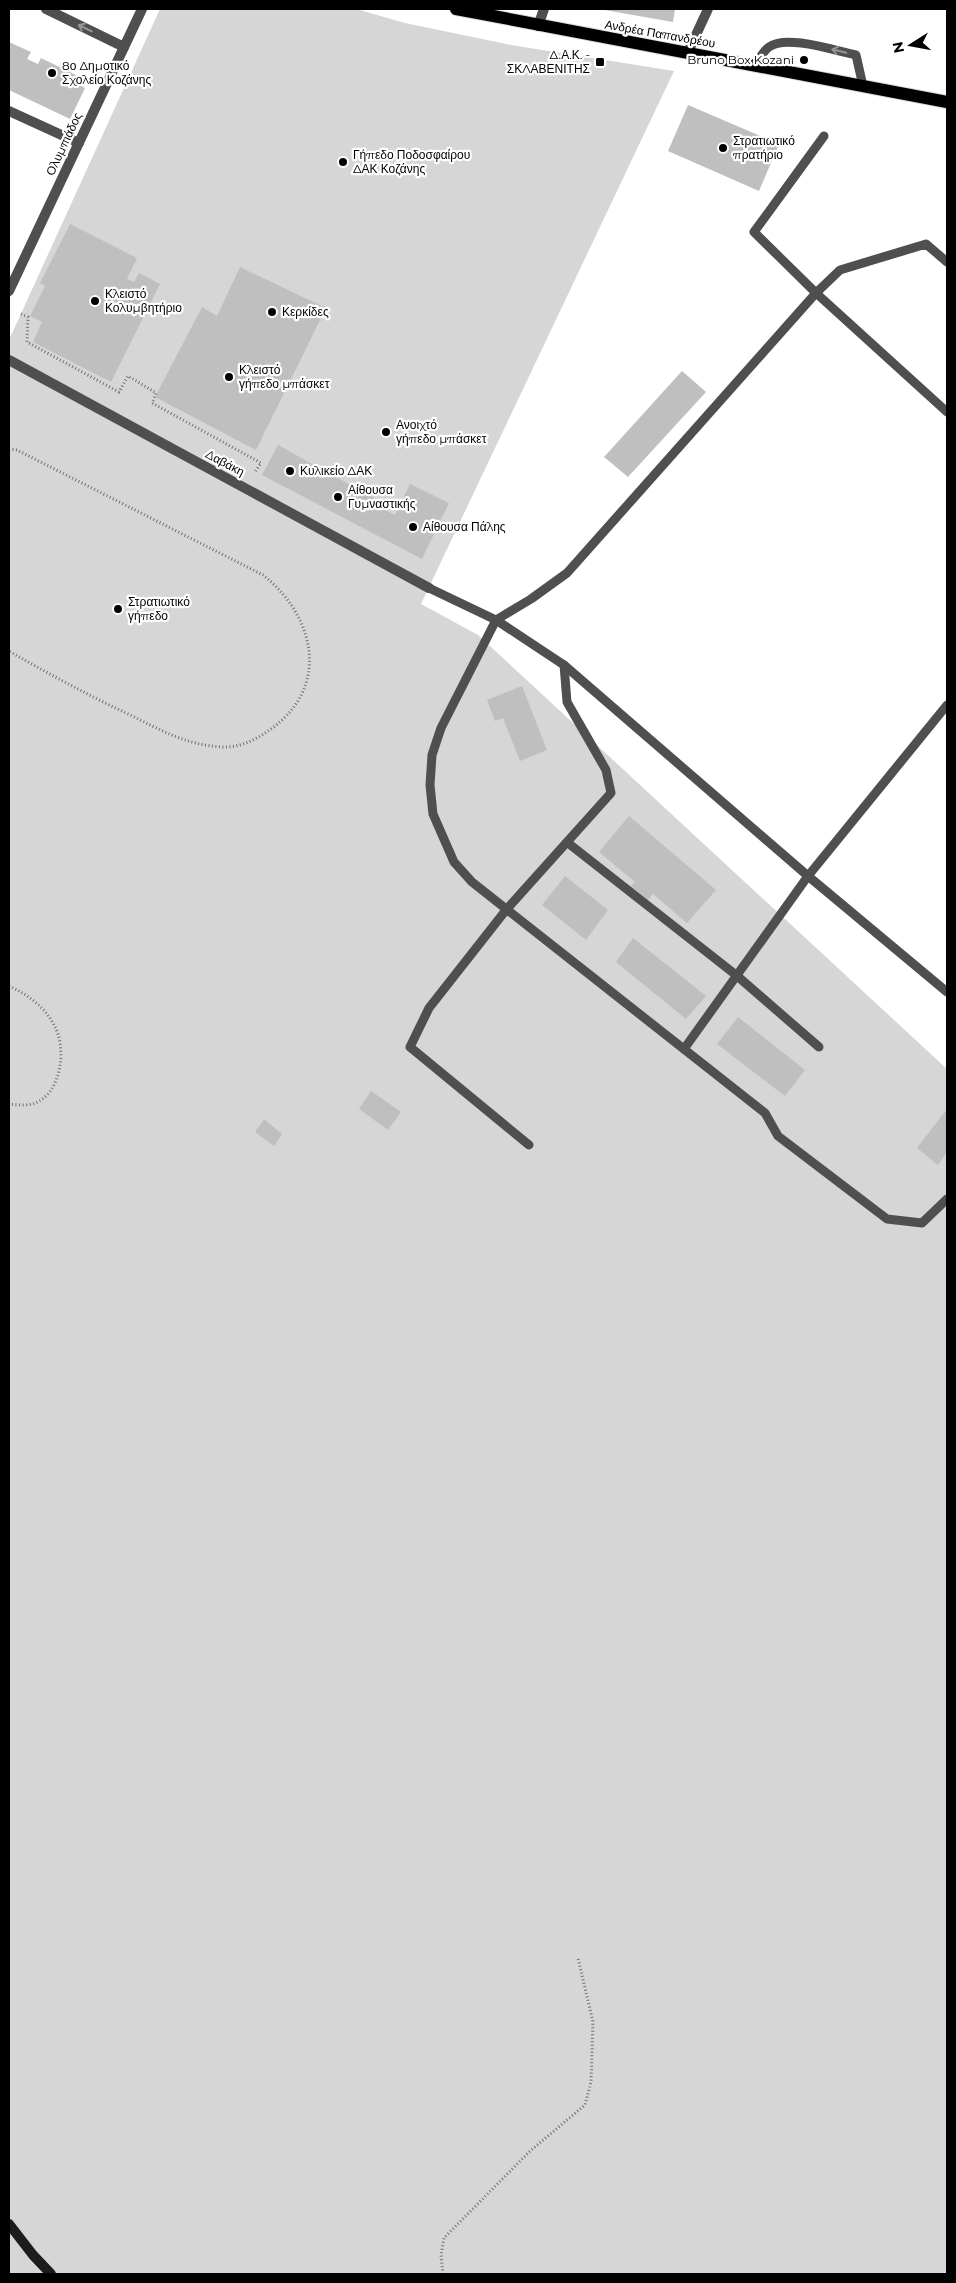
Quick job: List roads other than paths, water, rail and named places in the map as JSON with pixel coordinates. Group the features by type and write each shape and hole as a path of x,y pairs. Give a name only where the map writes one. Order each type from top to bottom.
{"main road":[{"name":"Ανδρέα Παπανδρέου","path":"456,9 947,102"}],"street":[{"path":"46,9 124,47"},
{"name":"Ολυμπιάδος","path":"9,291 142,9"},
{"path":"538,26 544,9"},
{"path":"688,52 708,9"},
{"path":"9,110 79,143"},
{"name":"Δαβάκη","path":"9,360 429,588"},
{"path":"9,2224 33,2255 51,2274"}],"lane":[{"path":"755,66 769,46 786,42 810,44 856,56 863,86"},
{"path":"824,136 754,232 816,293 947,412"},
{"path":"947,262 926,244 840,270 816,293 567,573 531,599 496,620 441,728 432,755 430,785 433,814 454,862 472,882 765,1113 778,1136 887,1219 922,1224 947,1199"},
{"path":"429,588 496,620 564,665 808,876 947,992"},
{"path":"530,1145 410,1047 429,1008 506,910 611,793 606,770 567,702 564,665"},
{"path":"684,1049 808,876 947,706"},
{"path":"568,843 736,975 819,1047"}],"place":[{"name":"Bruno Box Kozani","path":"804,60"},
{"name":"Δ.Α.Κ. - ΣΚΛΑΒΕΝΙΤΗΣ","path":"600,62"},
{"name":"8ο Δημοτικό Σχολείο Κοζάνης","path":"52,73"},
{"name":"Στρατιωτικό πρατήριο","path":"723,148"},
{"name":"Γήπεδο Ποδοσφαίρου ΔΑΚ Κοζάνης","path":"343,162"},
{"name":"Κλειστό Κολυμβητήριο","path":"95,301"},
{"name":"Κερκίδες","path":"272,312"},
{"name":"Κλειστό γήπεδο μπάσκετ","path":"229,377"},
{"name":"Ανοιχτό γήπεδο μπάσκετ","path":"386,432"},
{"name":"Κυλικείο ΔΑΚ","path":"290,471"},
{"name":"Αίθουσα Γυμναστικής","path":"338,497"},
{"name":"Αίθουσα Πάλης","path":"413,527"},
{"name":"Στρατιωτικό γήπεδο","path":"118,609"}]}
